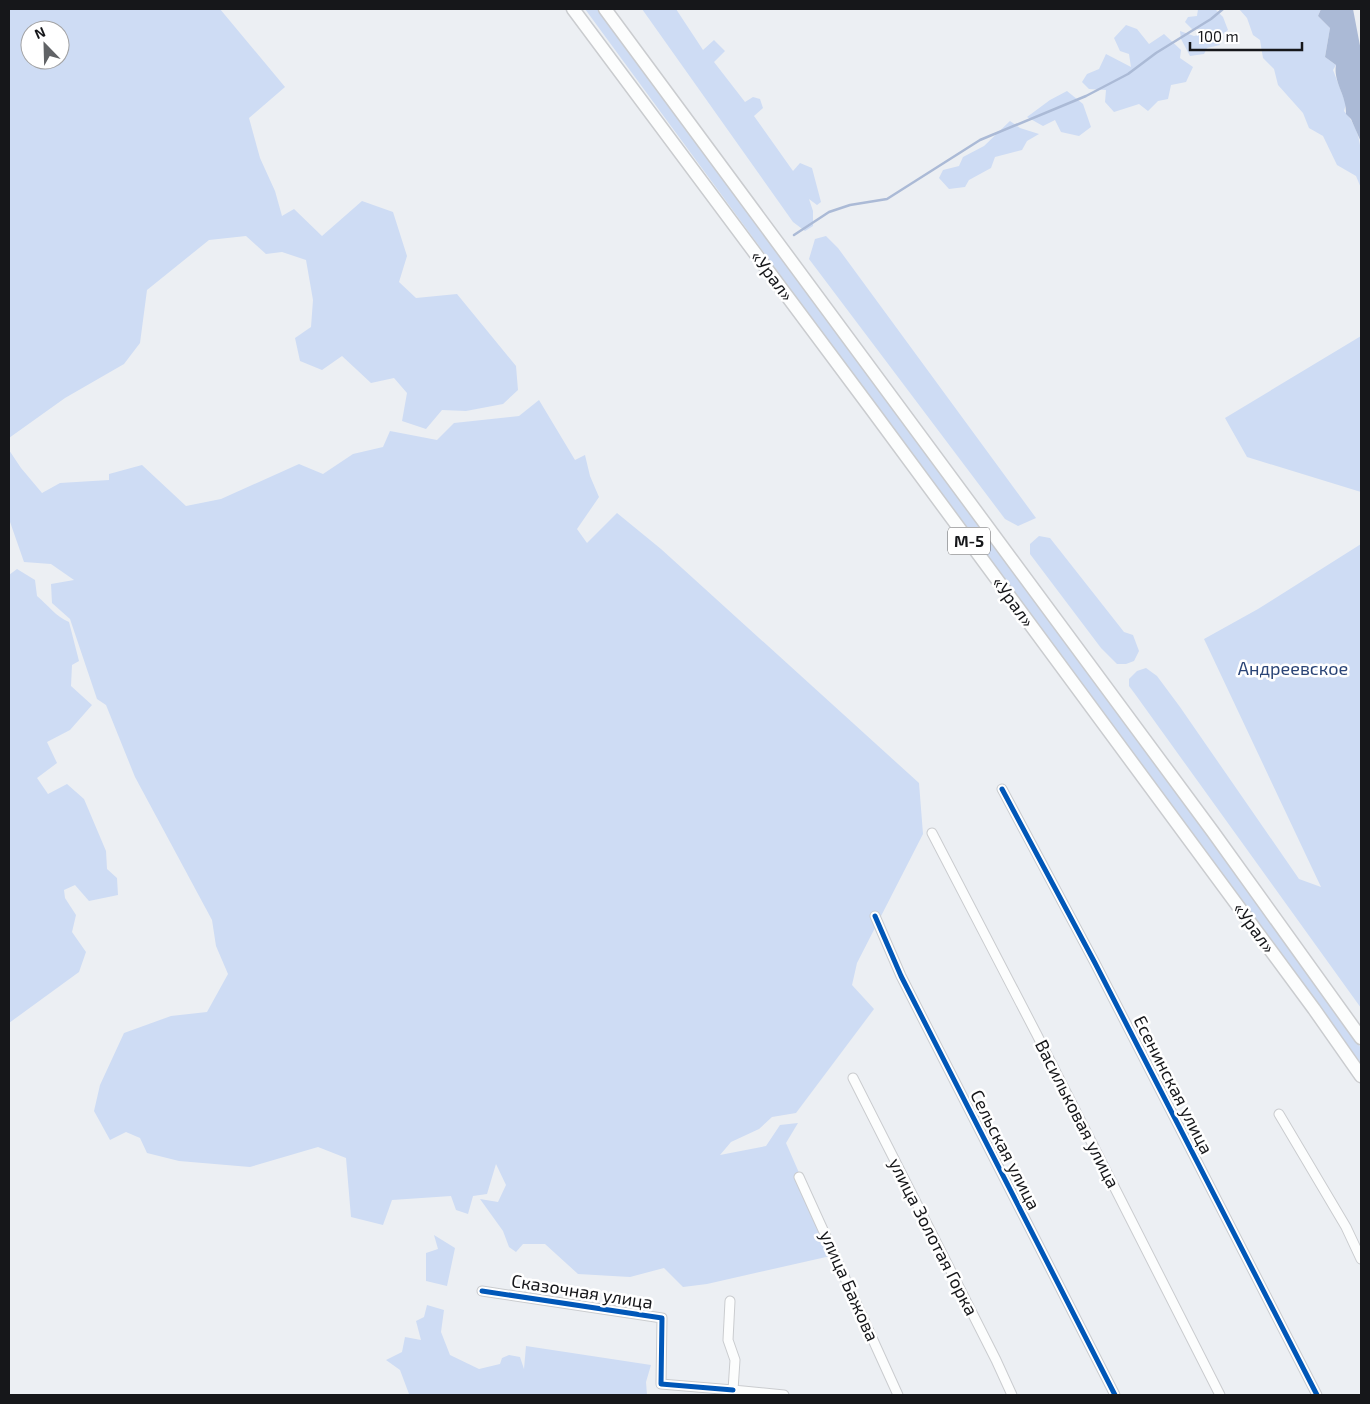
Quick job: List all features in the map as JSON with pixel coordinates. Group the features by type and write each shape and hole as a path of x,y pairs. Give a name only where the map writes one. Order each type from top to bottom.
{"main road":[{"name":"«Урал»","path":"573,9 907,458 1285,970 1361,1076"},
{"name":"«Урал»","path":"605,9 1207,824 1361,1038"}],"street":[{"name":"Есенинская улица","path":"1002,789 1095,963 1317,1395"},
{"name":"Васильковая улица","path":"932,833 1220,1395"},
{"name":"Сельская улица","path":"874,916 901,976 1115,1395"},
{"name":"улица Золотая Горка","path":"853,1078 1012,1395"},
{"path":"1279,1114 1346,1227 1361,1259"},
{"name":"улица Бажова","path":"799,1177 898,1395"},
{"name":"Сказочная улица","path":"482,1291 662,1318 661,1384 784,1395"},
{"path":"730,1301 728,1340 735,1360 732,1390"}],"green space":[{"path":"9,9 220,9 285,87 249,118 260,158 275,191 282,216 294,209 322,236 362,201 393,212 407,256 399,282 416,298 457,294 516,366 518,390 503,404 466,411 442,410 426,429 402,421 407,393 394,378 371,383 342,356 322,370 300,361 295,338 311,327 313,300 306,260 282,252 266,254 246,236 209,240 147,290 140,343 124,364 65,398 9,438"},
{"path":"585,9 600,9 846,346 1230,864 1361,1048 1361,1066"},
{"path":"642,9 676,9 703,50 714,40 725,51 714,62 745,102 753,97 760,99 763,108 754,116 793,171 800,163 812,168 821,202 817,205 809,199 813,211 813,226 805,231 793,222"},
{"path":"1198,9 1215,9 1223,17 1228,30 1223,34 1206,29 1192,29 1185,22 1188,17 1197,16"},
{"path":"1239,9 1321,9 1318,16 1330,28 1325,57 1336,65 1333,70 1346,104 1344,111 1356,129 1359,138 1361,188 1356,176 1337,165 1323,136 1309,128 1303,113 1278,85 1274,69 1263,58 1260,40 1253,35 1247,18"},
{"path":"1126,25 1137,29 1149,44 1164,34 1181,50 1180,58 1193,67 1186,82 1171,85 1168,99 1158,101 1148,111 1139,104 1114,112 1105,102 1106,90 1089,89 1082,82 1087,74 1099,69 1106,54 1131,67 1129,54 1120,51 1114,38"},
{"path":"1180,31 1194,36 1207,33 1216,36 1220,45 1207,48 1204,54 1190,56 1181,39"},
{"path":"1067,91 1083,104 1091,127 1079,136 1061,132 1055,120 1043,126 1027,117 1050,100"},
{"path":"1010,121 1020,128 1039,134 1027,141 1022,150 995,157 991,168 969,180 965,187 949,189 939,178 943,170 959,166 963,157 984,146"},
{"path":"826,236 838,248 1036,518 1018,526 1005,519 809,259 815,239"},
{"path":"1361,336 1361,492 1247,457 1225,418"},
{"path":"539,400 575,460 585,455 590,476 599,497 577,529 587,543 617,513 661,549 919,783 923,834 857,963 852,985 874,1009 796,1113 772,1117 759,1129 731,1142 720,1155 766,1146 780,1125 798,1123 786,1143 835,1255 707,1284 683,1287 664,1268 630,1277 578,1274 545,1244 523,1244 516,1252 509,1247 503,1231 480,1199 498,1202 506,1185 496,1164 487,1194 473,1196 468,1214 456,1210 451,1196 392,1200 383,1225 351,1217 346,1158 318,1147 250,1167 179,1161 147,1153 140,1138 126,1132 110,1140 94,1111 100,1085 124,1033 171,1016 207,1012 228,974 216,946 212,920 135,777 106,705 97,699 70,619 52,603 51,584 74,580 51,564 24,562 9,519 9,450 42,493 60,483 109,480 109,474 142,465 186,506 221,499 299,464 323,474 353,454 383,447 390,431 437,440 454,423 519,416"},
{"path":"1039,536 1050,538 1124,632 1133,635 1139,651 1134,661 1126,664 1117,664 1101,648 1030,554 1030,544"},
{"name":"Андреевское","path":"1361,544 1361,1008 1129,686 1129,679 1137,671 1146,668 1157,676 1299,879 1321,887 1204,639 1258,609"},
{"path":"17,569 35,580 37,596 56,614 69,622 79,661 72,665 71,686 92,705 70,730 47,742 57,763 37,778 48,794 67,784 84,799 106,851 107,869 117,878 118,895 89,901 75,885 64,890 65,898 76,915 72,932 86,952 79,972 9,1023 9,575"},
{"path":"434,1235 455,1248 447,1286 426,1281 426,1253 438,1249"},
{"path":"427,1305 444,1310 441,1332 450,1355 479,1369 500,1364 502,1358 509,1355 520,1357 524,1369 526,1346 651,1365 646,1382 647,1395 409,1394 400,1370 386,1360 402,1352 405,1337 421,1340 416,1321 424,1317"}],"shaded area":[{"path":"1321,9 1353,9 1361,51 1361,142 1351,119 1346,114 1346,107 1336,77 1336,65 1325,57 1330,28 1318,16"}],"waterway":[{"path":"794,235 829,212 850,205 887,199 980,140 1086,96 1128,74 1156,53 1211,19 1223,9"}],"cycle path":[{"path":"1002,789 1095,963 1317,1395"},
{"path":"875,916 901,976 1115,1395"},
{"path":"482,1291 662,1318 661,1384 733,1390"}]}
